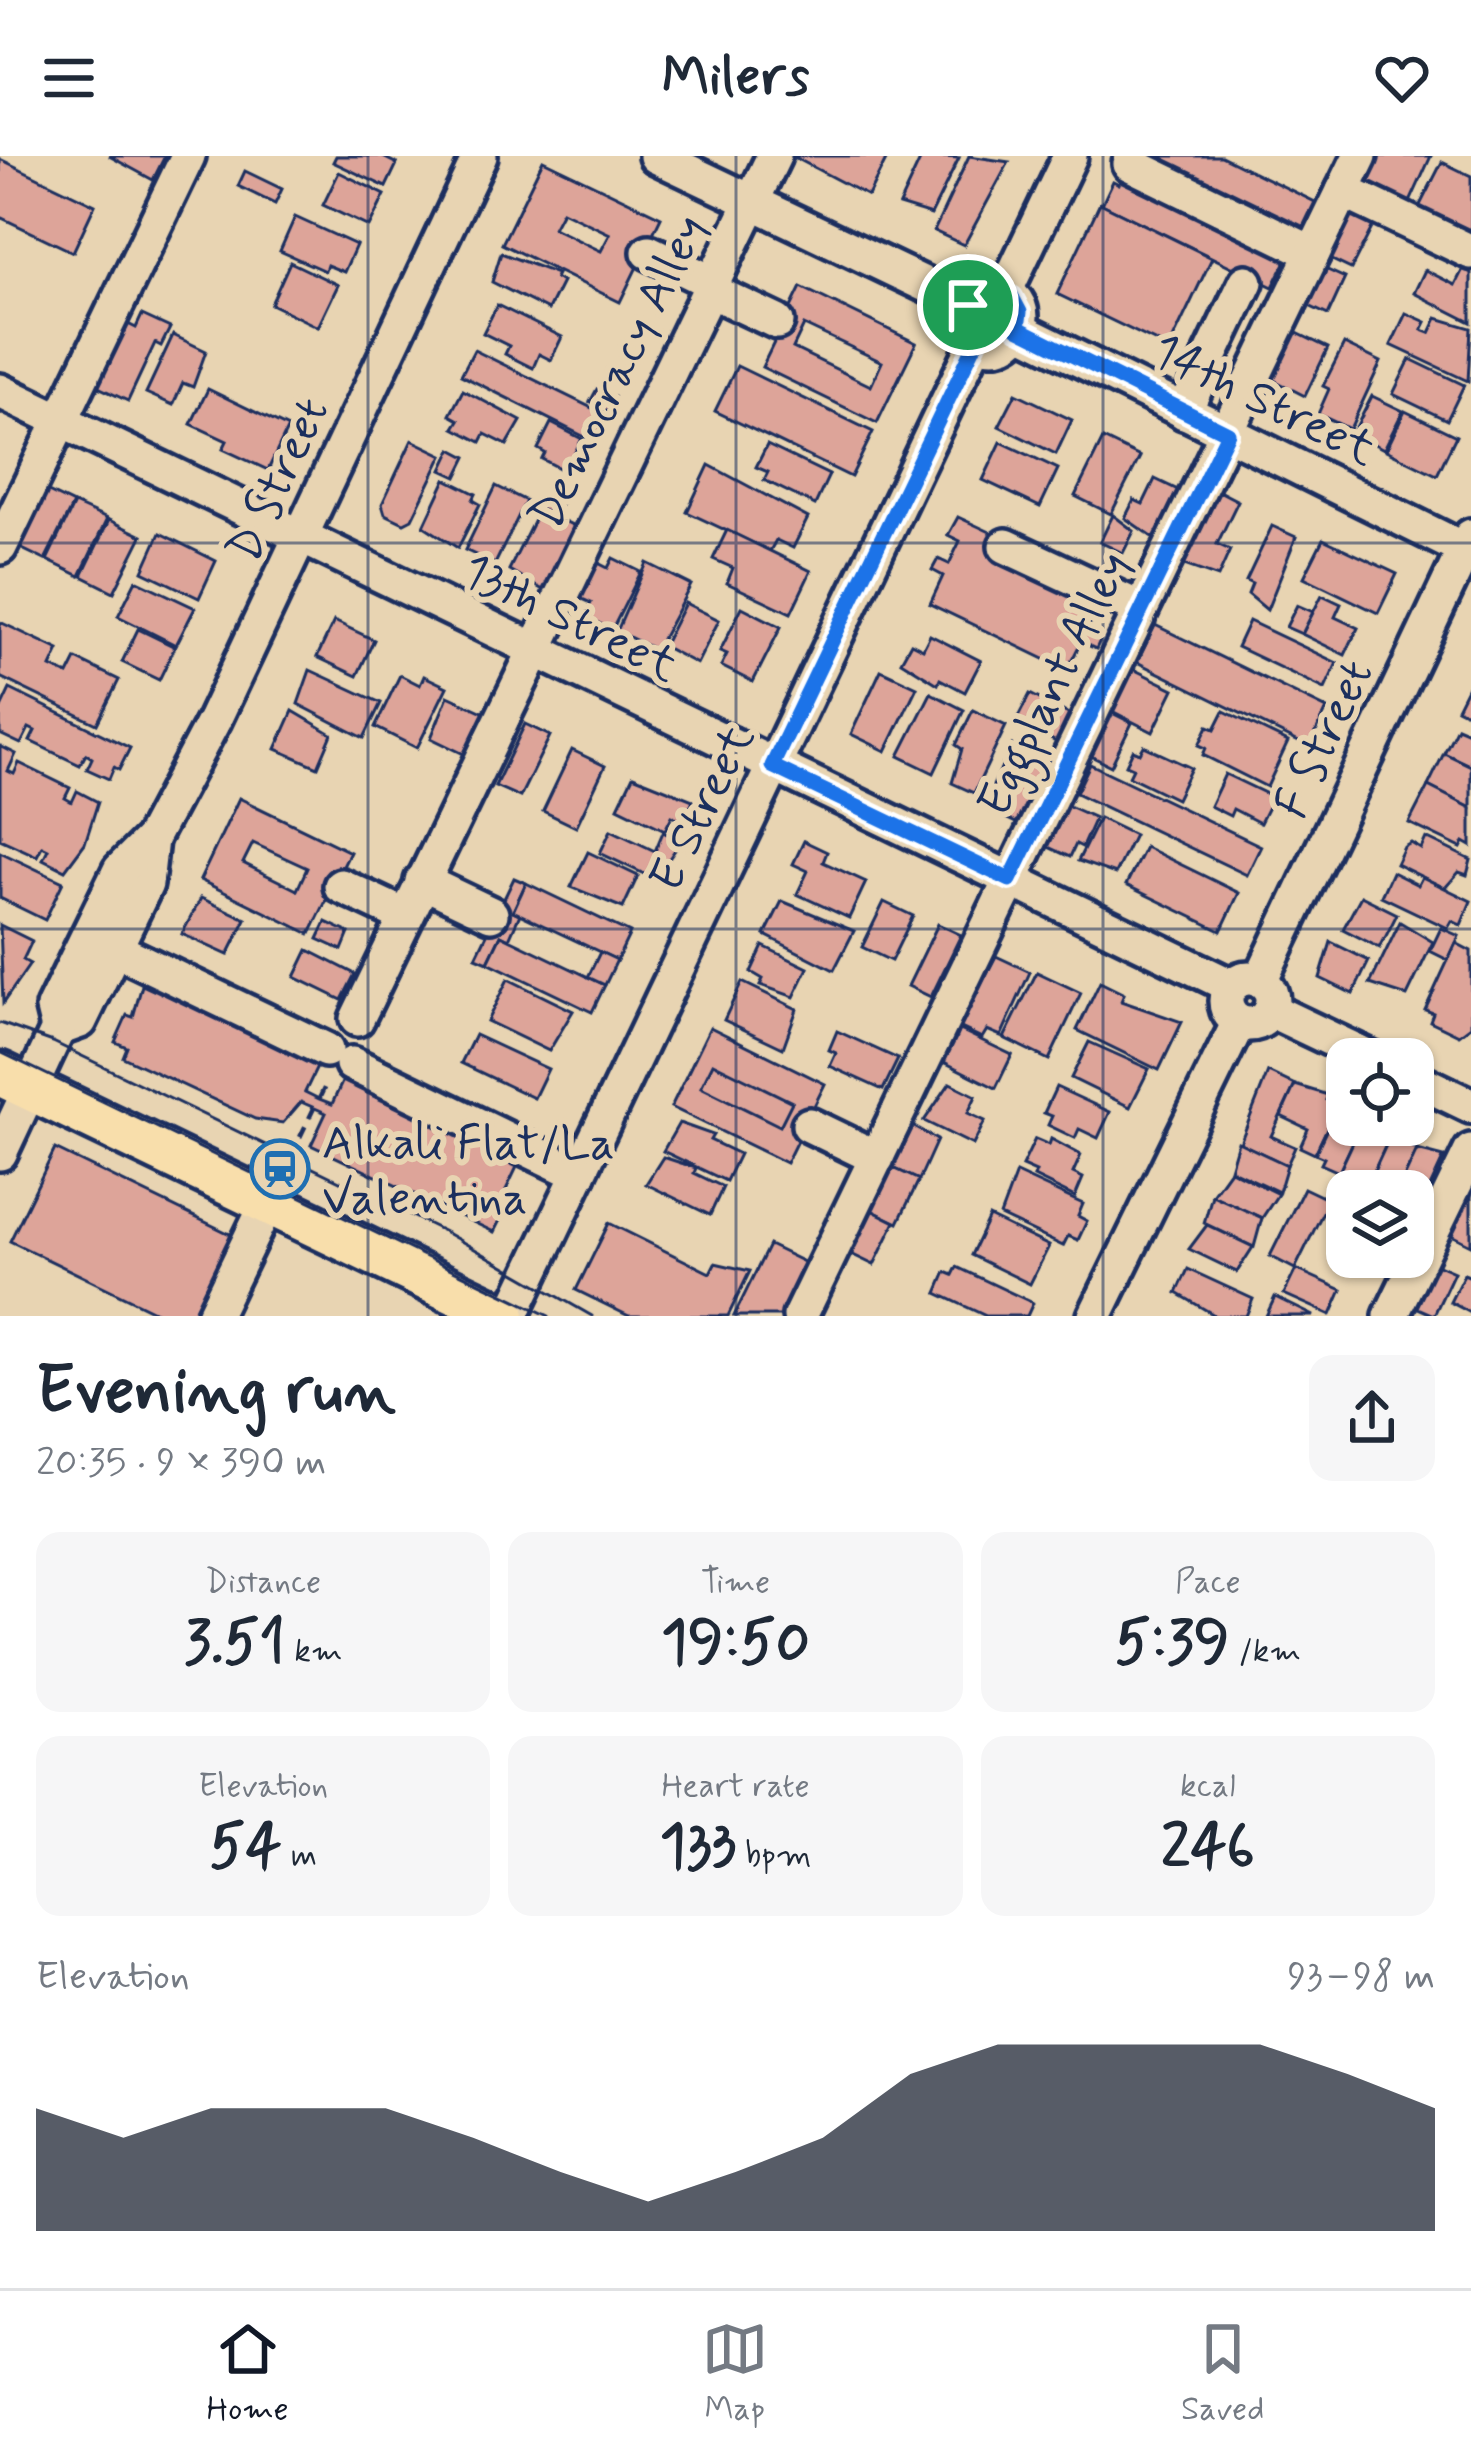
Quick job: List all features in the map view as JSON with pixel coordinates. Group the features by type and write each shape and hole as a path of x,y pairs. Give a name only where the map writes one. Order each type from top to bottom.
{"main road":[{"path":"15,1082 508,1316"}],"street":[{"path":"0,547 188,156"},
{"name":"D Street","path":"58,1030 53,1008 120,870 151,839 301,538 480,156"},
{"path":"656,156 968,305"},
{"name":"Democracy Alley","path":"357,1018 774,156"},
{"path":"1005,292 1070,156"},
{"name":"Eggplant Alley","path":"800,1316 1360,156"},
{"path":"1130,164 1313,253"},
{"path":"1343,191 1471,252"},
{"path":"650,252 776,322"},
{"path":"1184,412 1246,281"},
{"path":"987,290 1005,292 1017,304 1018,328 1004,342 977,340 965,320 968,305 987,290"},
{"name":"14th Street","path":"1018,328 1469,546"},
{"name":"E Street","path":"508,1316 977,340"},
{"name":"13th Street","path":"0,391 1329,1038"},
{"path":"1006,546 1141,609"},
{"name":"F Street","path":"1096,1316 1469,546"},
{"name":"D Street","path":"0,1153 15,1082 58,1030 80,1021 146,884 151,839"},
{"path":"422,881 491,914"},
{"path":"341,886 405,916"},
{"path":"115,949 579,1174"},
{"path":"1434,1088 1471,1106"},
{"path":"809,1125 877,1158"},
{"path":"1391,1316 1471,1150"},
{"path":"213,1316 268,1202"}],"path":[{"path":"291,1156 314,1108"}],"building":[{"path":"109,156 165,156 153,180"},
{"path":"336,156 381,156 397,164 386,187 333,162"},
{"path":"792,156 888,156 868,196"},
{"path":"922,156 959,158 931,215 899,205"},
{"path":"969,156 1009,162 964,245 934,231"},
{"path":"1144,156 1221,156 1315,202 1300,233"},
{"path":"1376,156 1431,156 1406,211 1360,189"},
{"path":"0,159 95,205 73,252 0,217"},
{"path":"543,160 661,217 620,302 502,244","holes":["562,211 610,234 601,251 553,228"]},
{"path":"1442,162 1471,176 1471,240 1416,213"},
{"path":"245,171 282,189 275,204 238,186"},
{"path":"339,172 385,195 369,227 323,205"},
{"path":"1122,176 1288,257 1273,287 1102,204 1113,181 1119,184"},
{"path":"1100,203 1212,258 1169,348 1057,294"},
{"path":"1350,212 1374,224 1351,269 1328,258"},
{"path":"295,217 356,245 344,272 327,265 325,271 280,251"},
{"path":"501,253 557,274 555,278 562,282 548,310 492,282"},
{"path":"290,262 338,285 318,327 271,304"},
{"path":"1323,268 1345,278 1328,315 1305,304"},
{"path":"1463,269 1471,273 1471,322 1414,293 1425,270 1455,285"},
{"path":"801,287 916,343 877,423 762,367","holes":["804,325 882,362 871,386 793,348"]},
{"path":"497,305 562,337 551,360 539,354 533,368 505,354 509,346 483,333"},
{"path":"1406,313 1426,322 1422,330 1430,333 1437,318 1471,328 1468,381 1391,345"},
{"path":"142,315 170,328 161,346 155,343 128,401 92,384 122,321 136,328"},
{"path":"1293,331 1328,348 1305,396 1270,378"},
{"path":"173,335 206,351 193,387 183,383 173,405 146,393"},
{"path":"1344,344 1381,362 1350,429 1318,414 1329,389 1323,386"},
{"path":"474,350 608,416 595,442 461,375"},
{"path":"1410,359 1464,385 1447,420 1393,394"},
{"path":"737,366 873,432 851,477 715,411"},
{"path":"208,389 288,428 268,470 223,449 227,441 191,424"},
{"path":"597,389 614,397 607,411 590,402"},
{"path":"463,390 521,421 507,445 485,434 481,442 454,428 459,420 450,415"},
{"path":"1016,393 1072,420 1056,454 999,426"},
{"path":"1372,396 1403,411 1384,449 1353,433"},
{"path":"1405,411 1456,436 1437,475 1386,450"},
{"path":"551,423 582,439 565,471 542,459 545,453 538,449"},
{"path":"1103,439 1140,457 1111,514 1075,496"},
{"path":"412,440 443,455 412,519 404,523 385,514 382,504"},
{"path":"1001,442 1058,469 1040,507 983,480"},
{"path":"767,445 829,475 815,505 764,480 768,472 756,467"},
{"path":"452,449 467,457 457,477 442,470"},
{"path":"709,465 808,518 793,548 776,540 770,551 687,512"},
{"path":"446,479 476,494 473,500 480,504 458,548 424,526"},
{"path":"1155,479 1182,492 1158,541 1125,518 1134,500 1143,504"},
{"path":"496,486 526,501 495,564 465,550"},
{"path":"40,488 73,504 45,560 12,544"},
{"path":"1217,490 1238,501 1217,544 1230,550 1218,577 1181,564"},
{"path":"545,495 561,504 555,516 538,508"},
{"path":"74,504 107,519 80,576 47,560"},
{"path":"1113,515 1134,531 1123,553 1100,542"},
{"path":"536,516 556,527 560,519 574,526 561,553 566,556 543,590 509,570"},
{"path":"958,517 1003,538 1100,602 1086,632 1101,638 1096,649 1081,642 1067,670 930,604 943,576 932,570 938,559 949,564 960,541 948,535"},
{"path":"109,520 142,536 114,592 82,576"},
{"path":"1272,526 1296,537 1267,610 1248,594 1252,584 1246,581"},
{"path":"727,530 811,571 791,613 727,583 733,568 713,559"},
{"path":"160,533 216,561 199,598 143,571"},
{"path":"1323,539 1397,574 1378,613 1304,577"},
{"path":"613,558 641,572 612,630 585,616 591,603 578,597 596,562 608,568"},
{"path":"647,563 691,585 656,650 617,631"},
{"path":"136,580 195,608 176,645 118,616"},
{"path":"1322,595 1341,604 1335,617 1358,628 1345,655 1302,634"},
{"path":"685,603 719,620 697,664 663,646"},
{"path":"1297,605 1313,612 1302,634 1286,627"},
{"path":"742,607 781,627 753,682 721,666 727,654 720,651"},
{"path":"334,621 374,640 357,676 317,657"},
{"path":"1249,621 1337,663 1325,689 1237,647"},
{"path":"0,622 59,650 51,667 68,675 76,659 119,680 97,724 0,677"},
{"path":"1155,625 1327,709 1309,747 1137,662"},
{"path":"138,629 175,647 159,680 122,662"},
{"path":"930,635 981,661 965,692 940,679 938,684 901,661 911,643 923,649"},
{"path":"1133,669 1174,689 1153,732 1112,711"},
{"path":"310,670 381,703 364,738 298,704"},
{"path":"881,670 917,687 886,751 851,734"},
{"path":"400,675 420,685 424,676 447,687 417,748 375,727"},
{"path":"1471,680 1471,715 1457,708"},
{"path":"10,689 130,748 119,770 114,767 109,779 87,769 92,758 86,754 80,765 30,741 35,731 29,728 21,744 0,734 0,710"},
{"path":"931,693 964,710 934,773 899,756"},
{"path":"1030,694 1074,717 1060,744 1016,721"},
{"path":"448,696 485,713 466,755 431,738"},
{"path":"973,710 1006,726 974,793 952,783 962,749 956,745"},
{"path":"293,711 332,734 318,767 276,749"},
{"path":"1224,711 1288,742 1267,787 1203,755 1206,748 1199,745 1208,726 1215,729"},
{"path":"1112,713 1132,723 1111,766 1091,756"},
{"path":"525,724 550,736 520,797 495,786"},
{"path":"1457,727 1471,733 1471,766 1444,753"},
{"path":"1012,745 1052,764 1016,823 983,807"},
{"path":"0,746 16,754 8,771 14,774 19,763 70,788 65,798 72,802 77,791 98,802 85,843 65,870 43,859 48,849 42,846 37,856 0,839"},
{"path":"1144,746 1191,768 1176,799 1129,776 1133,768 1126,765 1133,750 1140,753"},
{"path":"572,750 605,766 576,827 543,811"},
{"path":"1444,753 1471,766 1471,808 1428,786"},
{"path":"1090,764 1261,846 1247,875 1076,793"},
{"path":"1225,774 1273,797 1260,823 1233,809 1230,816 1210,806"},
{"path":"633,776 693,800 683,822 672,816 665,830 618,807"},
{"path":"1428,786 1471,808 1471,846 1464,842 1461,848 1409,823"},
{"path":"239,798 350,852 310,934 200,880","holes":["253,843 307,868 297,890 243,863"]},
{"path":"1064,804 1095,818 1082,847 1076,844 1070,857 1044,845"},
{"path":"1099,818 1134,835 1115,874 1078,861"},
{"path":"611,830 655,851 663,832 681,841 655,879 600,853"},
{"path":"1426,838 1471,860 1467,875 1459,872 1445,888 1396,864 1404,847 1411,843 1421,849"},
{"path":"804,841 827,852 823,862 866,882 849,918 797,894 808,871 793,864"},
{"path":"1145,847 1239,893 1221,931 1126,885"},
{"path":"0,852 63,882 45,920 0,898"},
{"path":"588,852 638,876 623,908 571,887"},
{"path":"1392,872 1418,885 1422,877 1471,901 1461,925 1452,921 1448,928 1381,896"},
{"path":"514,878 526,883 513,911 520,914 509,939 501,935 488,962 476,957"},
{"path":"526,883 630,933 617,960 513,911"},
{"path":"1361,896 1397,914 1380,948 1343,929"},
{"path":"201,898 246,919 228,955 182,934"},
{"path":"782,901 854,931 834,970 765,935"},
{"path":"884,902 913,916 891,961 862,947"},
{"path":"326,922 349,933 342,950 318,939"},
{"path":"1400,922 1433,942 1407,996 1370,984"},
{"path":"938,924 961,935 931,997 908,986"},
{"path":"0,925 32,941 23,960 30,964 3,1003"},
{"path":"1441,928 1459,936 1448,960 1430,951"},
{"path":"501,935 605,985 592,1012 488,962"},
{"path":"1331,942 1369,961 1353,994 1320,978"},
{"path":"1456,943 1471,951 1471,1026 1459,1035 1430,1021 1433,1013 1425,1010"},
{"path":"763,946 808,968 794,997 760,985 763,979 751,972"},
{"path":"308,950 355,974 342,1000 295,977"},
{"path":"600,952 617,960 605,985 588,977"},
{"path":"996,956 1030,972 1001,1036 987,1030 982,1038 959,1027"},
{"path":"1037,972 1081,993 1049,1060 1004,1038"},
{"path":"508,979 573,1011 549,1051 487,1021"},
{"path":"157,981 321,1059 305,1092 319,1099 332,1104 344,1078 512,1151 507,1162 517,1167 506,1190 513,1194 494,1232 311,1145 326,1113 301,1102 283,1123 255,1119 123,1057 127,1047 115,1042 127,1015 133,1017 142,985 153,990"},
{"path":"742,982 797,1009 783,1048 724,1020"},
{"path":"1100,982 1124,994 1121,1001 1182,1022 1159,1070 1077,1030"},
{"path":"710,1027 825,1084 786,1163 671,1107"},
{"path":"960,1030 1012,1055 996,1088 938,1059 950,1034 957,1037"},
{"path":"837,1031 898,1059 883,1090 830,1066 836,1053 829,1050"},
{"path":"475,1035 548,1069 534,1098 461,1063"},
{"path":"1089,1042 1149,1069 1130,1107 1071,1078"},
{"path":"713,1063 792,1102 780,1126 701,1087"},
{"path":"1268,1072 1295,1085 1271,1136 1295,1147 1287,1165 1240,1143"},
{"path":"950,1083 976,1096 968,1113 985,1121 973,1145 924,1121"},
{"path":"1295,1085 1326,1094 1326,1131 1315,1154 1300,1147 1308,1129 1281,1116"},
{"path":"1056,1087 1110,1112 1098,1138 1079,1129 1075,1138 1048,1125 1052,1116 1044,1113"},
{"path":"679,1123 713,1135 710,1140 739,1154 726,1181 663,1151"},
{"path":"909,1124 937,1140 919,1180 889,1166"},
{"path":"1326,1131 1326,1146 1351,1146 1340,1170 1321,1164 1324,1158 1315,1154"},
{"path":"1035,1139 1049,1145 1051,1139 1081,1155 1073,1173 1083,1178 1075,1197 1022,1166"},
{"path":"1238,1142 1287,1165 1279,1192 1230,1169"},
{"path":"1351,1146 1386,1146 1375,1170 1340,1170"},
{"path":"1386,1146 1417,1150 1408,1170 1375,1170"},
{"path":"55,1149 238,1238 200,1316 164,1316 10,1241"},
{"path":"1417,1150 1444,1157 1434,1179 1434,1170 1408,1170"},
{"path":"663,1157 696,1168 694,1173 723,1187 710,1215 646,1184"},
{"path":"889,1166 919,1180 898,1223 869,1209"},
{"path":"1230,1170 1278,1194 1262,1218 1212,1195"},
{"path":"1016,1173 1083,1204 1078,1216 1087,1221 1078,1240 1068,1236 1063,1246 1000,1216"},
{"path":"1471,1185 1471,1245 1441,1230"},
{"path":"1304,1188 1326,1199 1295,1269 1270,1256"},
{"path":"1212,1195 1262,1218 1254,1247 1204,1223"},
{"path":"869,1209 895,1222 874,1265 847,1252"},
{"path":"989,1217 1049,1246 1030,1284 971,1255"},
{"path":"609,1223 710,1273 715,1263 750,1271 728,1316 629,1316 576,1290"},
{"path":"1207,1225 1253,1247 1237,1272 1189,1249"},
{"path":"769,1245 810,1265 784,1316 734,1316"},
{"path":"1434,1263 1454,1272 1434,1315 1409,1304 1421,1278 1434,1278"},
{"path":"957,1267 1033,1303 1027,1316 986,1316 937,1293 946,1272 953,1275"},
{"path":"1188,1269 1253,1299 1246,1316 1216,1316 1177,1293"},
{"path":"1296,1269 1342,1290 1331,1315 1284,1294"},
{"path":"1464,1274 1471,1277 1471,1313 1450,1302"},
{"path":"1275,1297 1314,1316 1266,1316"}],"tram line":[{"path":"0,1023 53,1042 445,1232 592,1316"},
{"path":"0,1052 549,1316"}],"place":[{"name":"Alkali Flat/La Valentina","path":"280,1169"}],"route":[{"path":"979,292 1005,292 1020,312 1018,328 1228,433 1010,880 772,766 977,340 965,320 968,305 979,292"}]}
